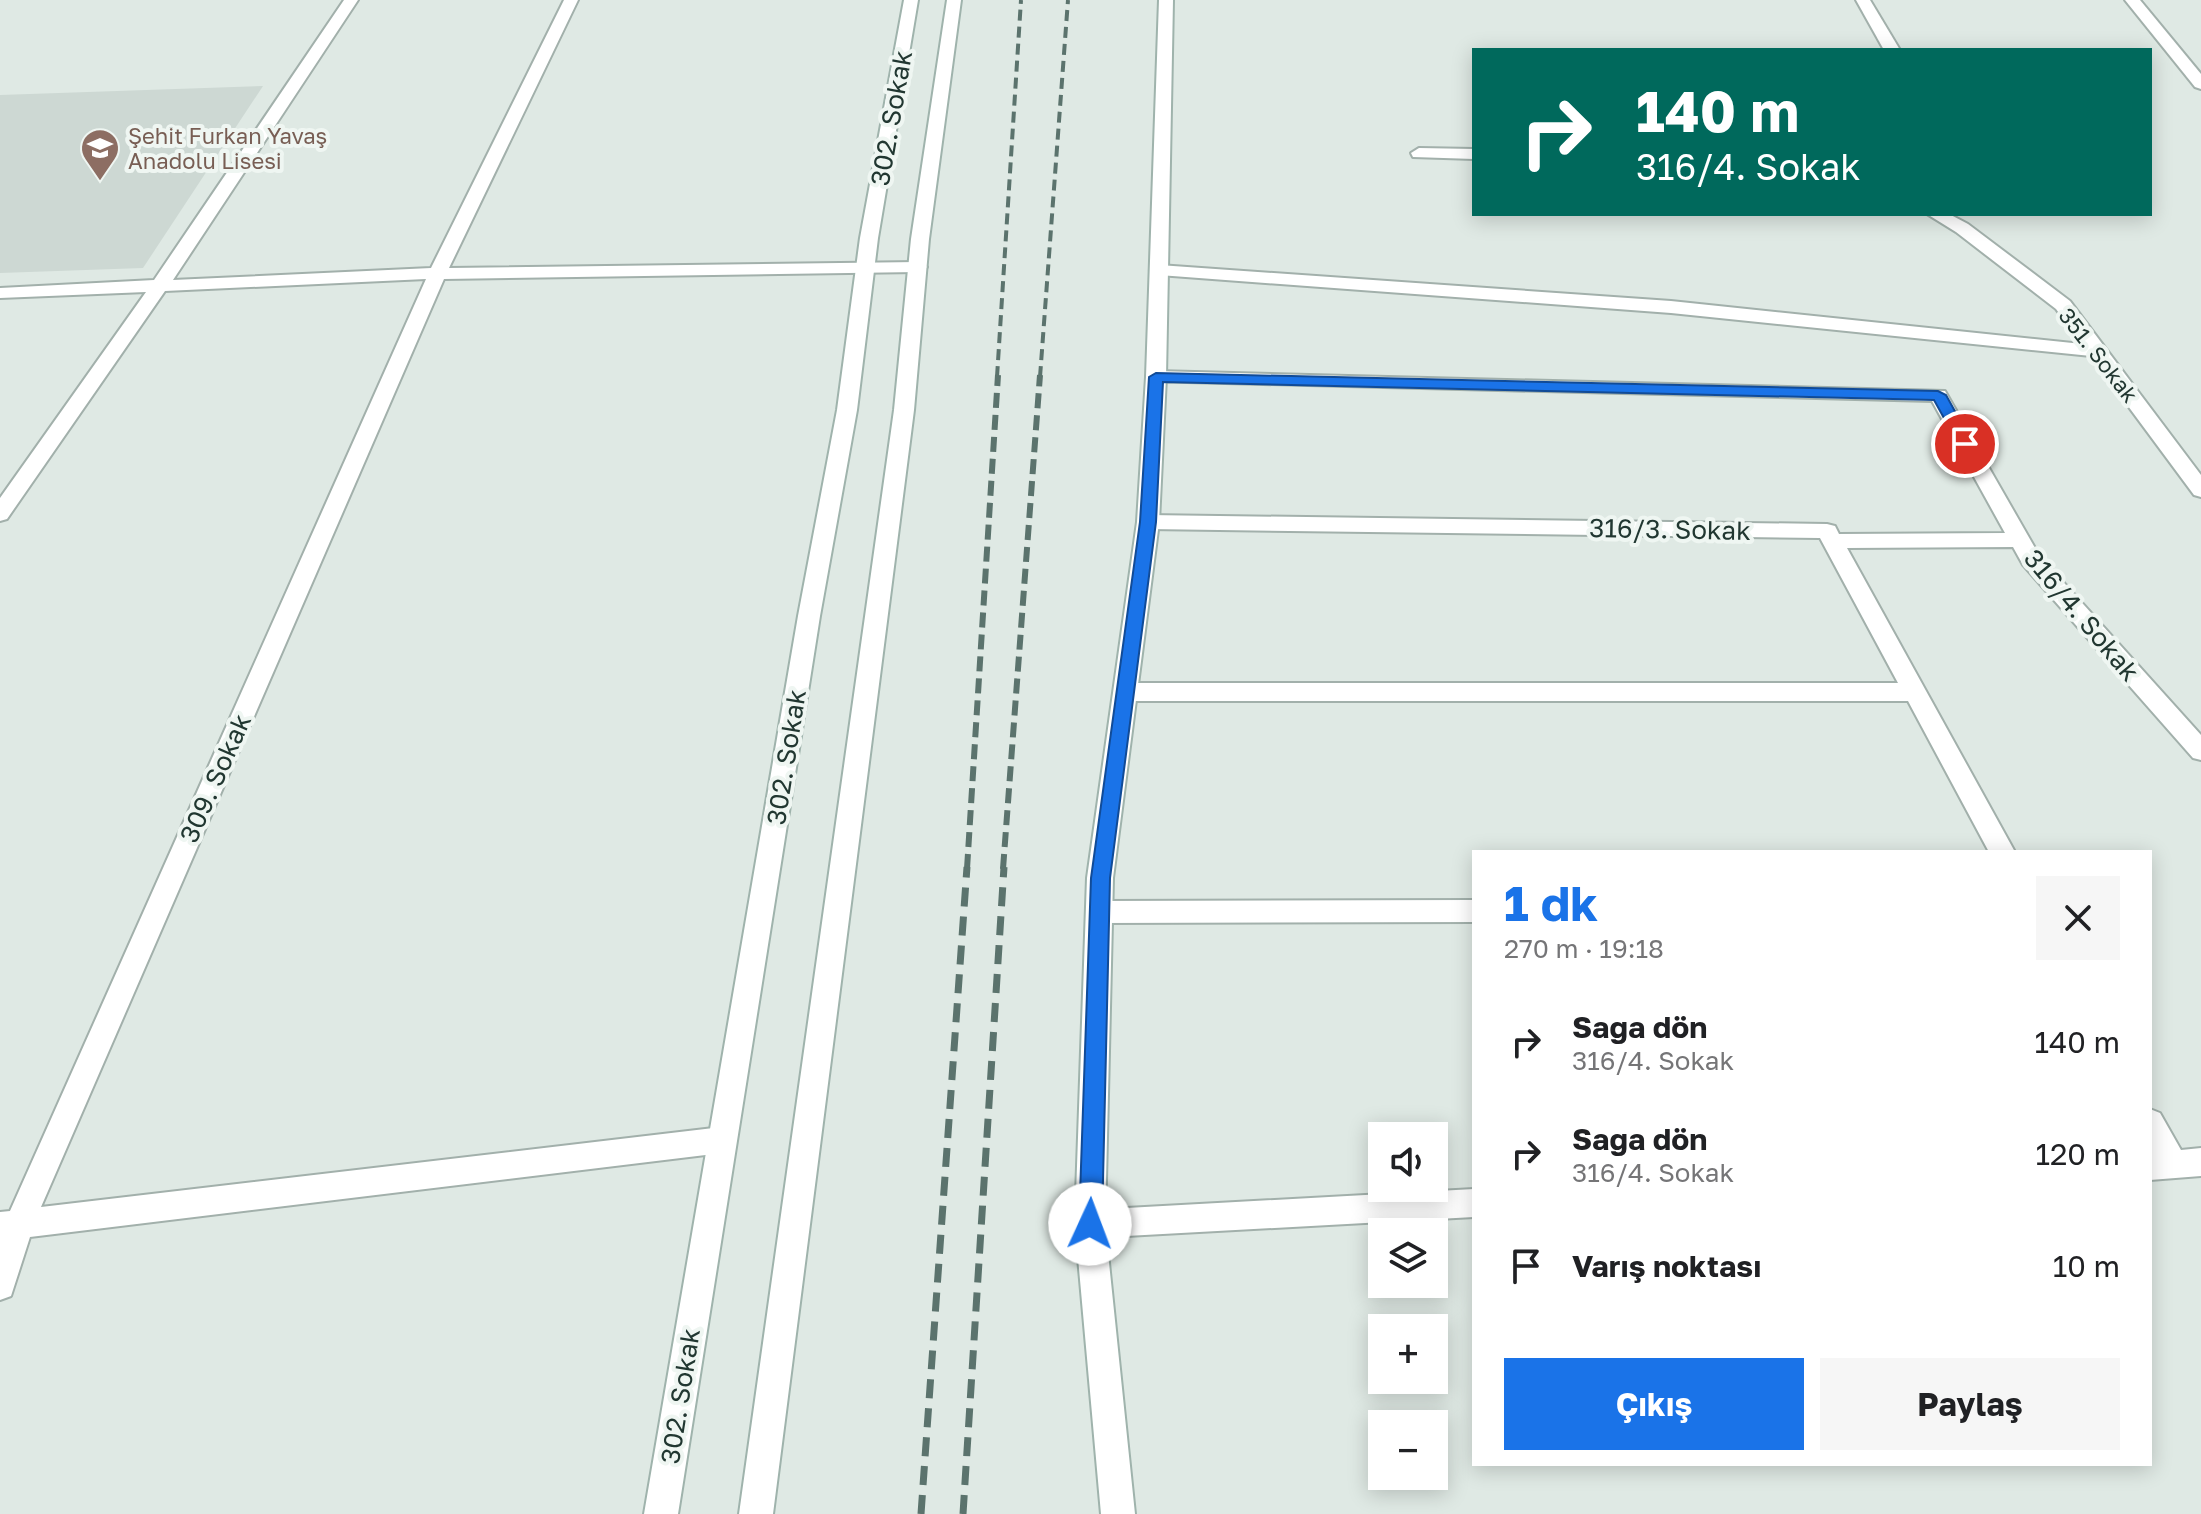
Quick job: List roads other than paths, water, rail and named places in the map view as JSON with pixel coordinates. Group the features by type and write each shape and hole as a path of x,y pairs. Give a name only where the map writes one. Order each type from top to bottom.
{"street":[{"path":"0,514 158,288 351,0"},
{"name":"309. Sokak","path":"0,1285 10,1225 437,274 571,0"},
{"name":"302. Sokak","path":"661,1514 809,616 847,410 866,267 911,0"},
{"name":"302. Sokak","path":"756,1514 904,410 918,267 954,0"},
{"path":"1118,1514 1090,1224 1100,878 1148,522 1156,377 1166,0"},
{"path":"1863,0 1891,48"},
{"path":"2132,0 2201,84"},
{"path":"1419,153 1472,154"},
{"name":"351. Sokak","path":"1940,216 1962,228 2063,305 2201,490"},
{"path":"0,293 437,274 918,267"},
{"path":"1159,270 1671,307 2097,351"},
{"name":"316/4. Sokak","path":"1156,377 1938,395 2031,560 2201,751"},
{"name":"316/3. Sokak","path":"1148,522 1827,531 1833,541"},
{"path":"2001,850 1833,541 2019,540"},
{"path":"1126,692 1915,692"},
{"path":"1100,912 1472,911"},
{"path":"2152,1125 2175,1164"},
{"path":"10,1225 722,1140"},
{"path":"1090,1224 1472,1203"}],"railway":[{"path":"997,377 1021,0"},
{"path":"1040,377 1068,0"},
{"path":"967,869 998,375"},
{"path":"1003,869 1040,375"},
{"path":"921,1514 967,867"},
{"path":"963,1514 1004,867"}],"place":[{"name":"Şehit Furkan Yavaş Anadolu Lisesi","path":"100,182"}]}
